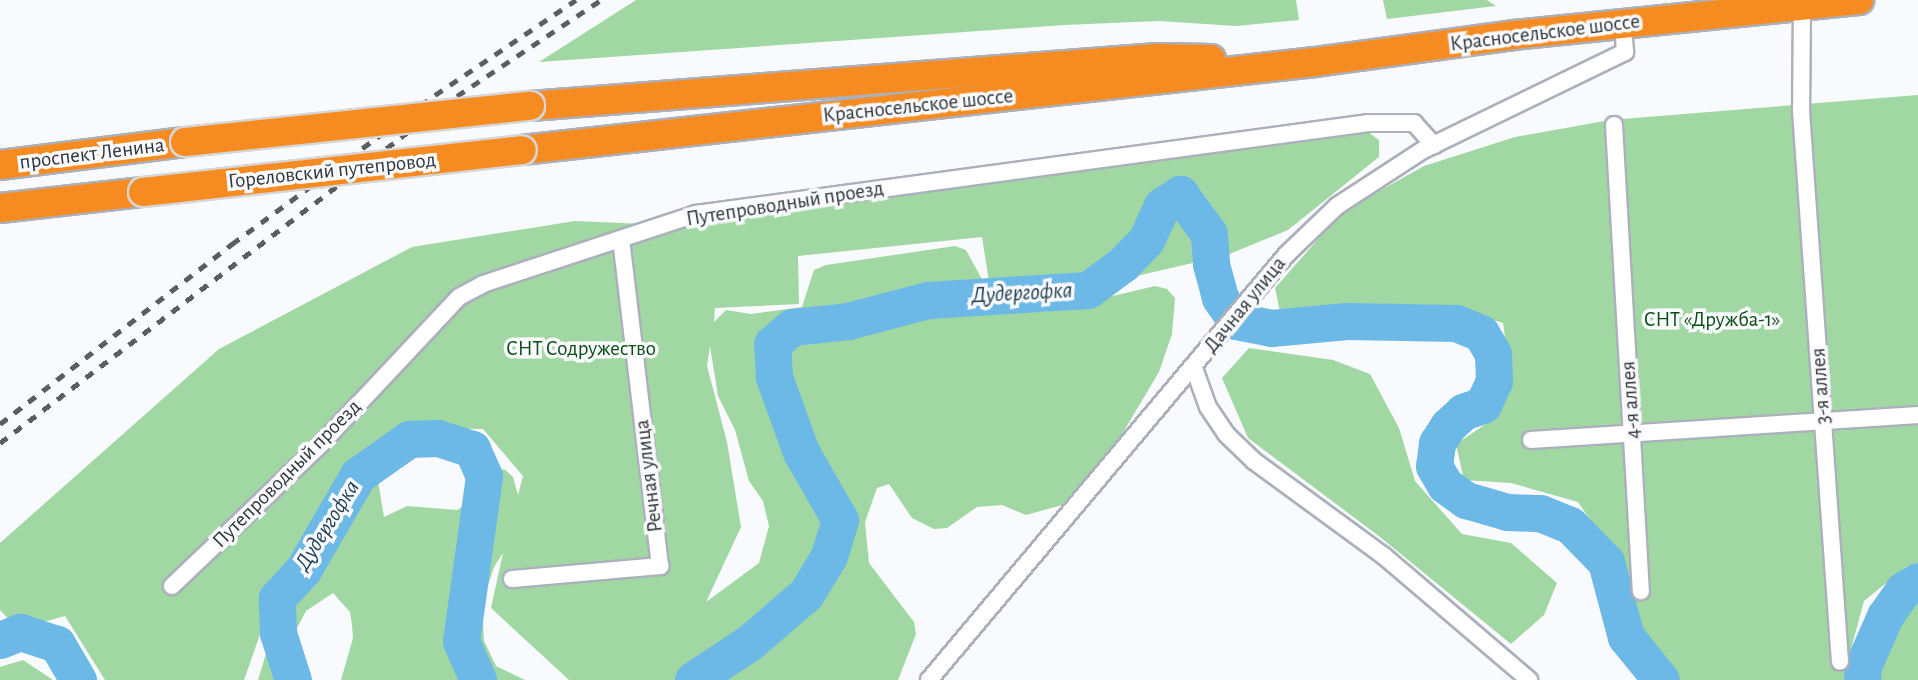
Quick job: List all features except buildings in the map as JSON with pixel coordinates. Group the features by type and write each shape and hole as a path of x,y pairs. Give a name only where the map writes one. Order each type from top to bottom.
{"highway":[{"name":"Красносельское шоссе","path":"522,150 1315,62 1623,23 1858,0"},
{"name":"Красносельское шоссе","path":"530,106 1157,58 1315,62"},
{"name":"Гореловский путепровод","path":"185,142 530,106"},
{"name":"проспект Ленина","path":"0,165 185,142"},
{"name":"Гореловский путепровод","path":"143,192 522,150"},
{"name":"проспект Ленина","path":"0,208 143,192"}],"street":[{"name":"3-я аллея","path":"1802,5 1801,111 1840,662"},
{"name":"Дачная улица","path":"929,680 1194,368 1260,286 1337,206 1434,145 1625,52 1623,23"},
{"name":"Путепроводный проезд","path":"172,586 321,444 459,297 483,284 696,214 1369,123 1413,123 1434,145"},
{"name":"4-я аллея","path":"1614,125 1641,591"},
{"name":"Речная улица","path":"512,579 660,566 621,239"},
{"path":"1194,368 1208,407 1226,434 1254,461 1384,556 1529,680"},
{"path":"1531,440 1633,436 1918,415"}],"green space":[{"path":"636,0 1296,0 1299,20 1236,26 1159,21 1064,25 539,62"},
{"path":"1383,0 1487,0 1496,6 1387,19"},
{"name":"СНТ «Дружба-1»","path":"1918,95 1918,565 1906,567 1864,601 1847,664 1848,680 1678,680 1641,632 1616,558 1578,502 1511,483 1464,480 1456,444 1492,420 1512,384 1503,323 1477,315 1430,311 1280,312 1275,288 1342,212 1424,166 1515,137 1610,120"},
{"name":"СНТ Содружество","path":"1357,124 1379,140 1379,157 1288,230 1227,255 1085,288 989,282 982,237 798,256 799,304 715,308 714,322 726,310 751,314 802,307 814,270 826,265 955,246 966,250 996,305 1008,310 1045,312 1155,286 1167,289 1175,298 1172,334 1159,372 1119,439 1062,505 1026,515 1002,505 977,507 947,528 934,529 912,518 889,484 877,488 865,522 869,563 914,622 916,634 898,680 569,680 491,608 503,553 494,567 482,604 484,641 496,666 525,680 341,680 353,638 352,625 350,612 333,593 306,611 297,628 299,680 258,680 281,605 312,549 366,476 378,481 384,517 407,506 457,510 479,497 493,475 504,469 513,477 518,495 523,476 483,429 424,428 366,460 332,500 273,597 244,680 105,680 65,616 18,629 0,610 0,543 219,349 412,247 575,221 691,226","holes":["710,346 718,396 735,430 749,481 763,501 769,526 759,563 706,602 741,527 727,442 707,366"]},
{"path":"1249,348 1333,360 1370,374 1399,428 1415,481 1462,534 1511,543 1557,583 1544,615 1511,644 1380,537 1248,438 1222,378"},
{"path":"1905,598 1918,598 1918,680 1869,680 1884,630"},
{"path":"23,660 53,680 0,680 0,667"}],"waterway":[{"name":"Дудергофка","path":"693,680 749,643 806,594 829,556 840,520 801,452 774,377 772,344 792,327 848,321 928,300 1088,290 1123,264 1146,240 1162,206 1180,194 1209,234 1211,264 1220,298 1236,321 1271,328 1347,321 1456,323 1481,333 1493,354 1494,381 1483,405 1463,412 1448,426 1437,443 1434,466 1445,485 1466,500 1507,512 1540,513 1570,525 1606,562 1626,637 1661,680"},
{"name":"Дудергофка","path":"293,680 278,633 277,598 303,570 358,475 409,439 438,438 472,449 484,476 461,641 478,680"},
{"name":"Дудергофка","path":"1862,680 1863,666 1885,616 1903,590 1918,581"},
{"name":"Дудергофка","path":"0,640 20,632 57,644 78,680"}],"railway":[{"path":"0,424 232,244 435,95 576,0"},
{"path":"0,443 442,106 601,0"}]}
